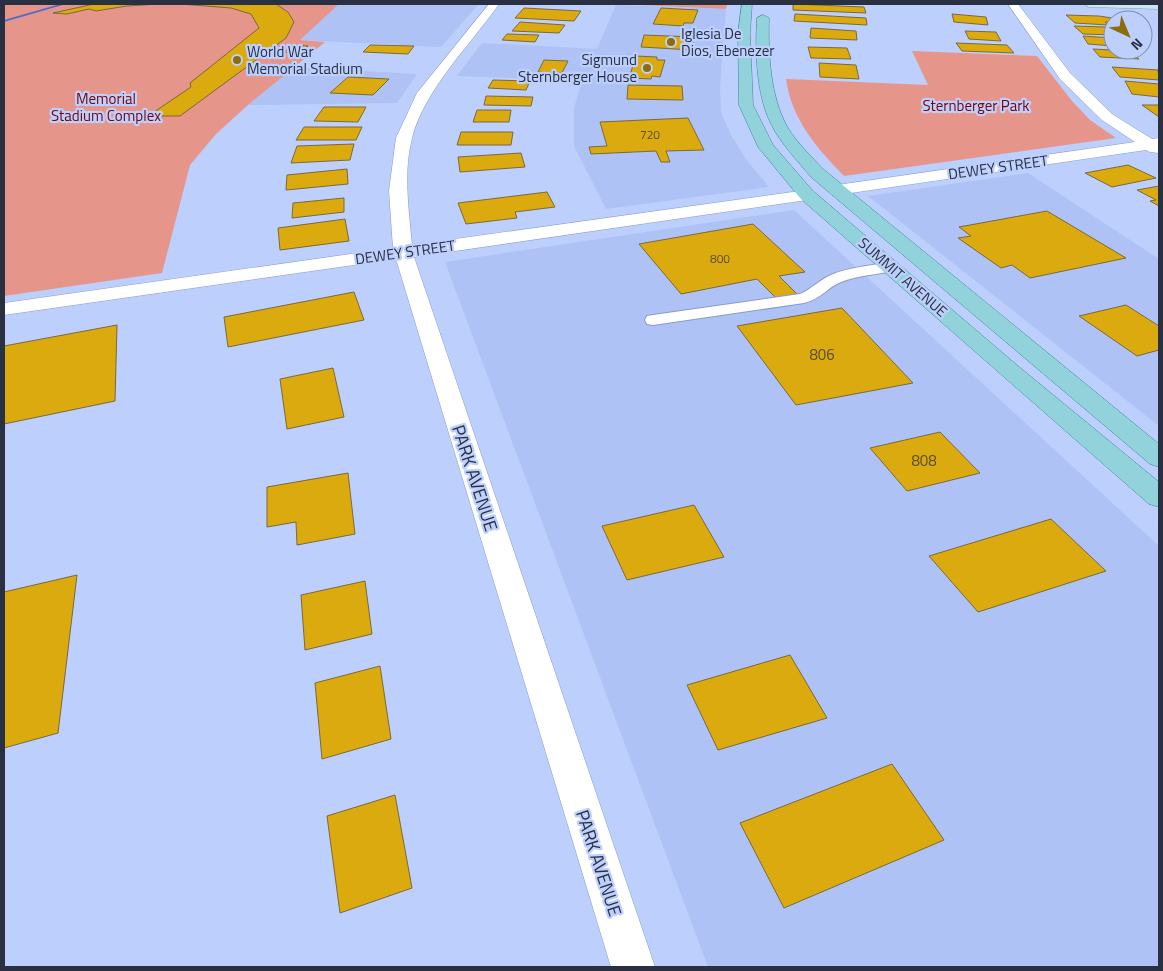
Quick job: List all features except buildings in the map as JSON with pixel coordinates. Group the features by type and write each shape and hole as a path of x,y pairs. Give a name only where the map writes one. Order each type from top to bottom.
{"main road":[{"name":"SUMMIT AVENUE","path":"747,4 744,33 746,105 766,147 807,195 1159,497"},
{"name":"SUMMIT AVENUE","path":"764,4 762,30 764,57 774,114 798,152 836,190 1159,458"},
{"path":"1089,4 1159,6"}],"street":[{"name":"PARK AVENUE","path":"494,4 424,93 404,138 398,191 403,252 632,967"},
{"path":"1013,4 1065,76 1100,111 1156,146"},
{"name":"DEWEY STREET","path":"836,190 1156,146"},
{"name":"DEWEY STREET","path":"4,309 807,195"}],"lane":[{"path":"652,320 804,298 818,292 825,284 838,278 890,267"}],"shaded area":[{"path":"339,4 479,4 441,47 300,40"},
{"path":"616,5 726,9 720,88 721,112 731,135 746,159 769,187 606,209 574,146 574,108 582,81 457,76 482,43 597,49"},
{"path":"292,67 417,74 397,103 248,105"},
{"path":"1028,173 1159,259 1159,426 868,196"},
{"path":"794,210 1159,546 1159,967 708,967 445,262"}],"green space":[{"name":"Memorial Stadium Complex","path":"4,4 339,4 300,40 325,42 248,105 216,134 190,165 162,273 4,296"},
{"path":"617,4 727,4 726,9"},
{"name":"Sternberger Park","path":"912,51 1037,56 1072,101 1090,120 1116,138 844,176 807,132 794,107 786,79 928,85"}],"waterway":[{"path":"4,21 64,4"}],"place":[{"name":"Iglesia De Dios, Ebenezer","path":"671,42"},
{"name":"World War Memorial Stadium","path":"237,60"},
{"name":"Sigmund Sternberger House","path":"647,68"}]}
